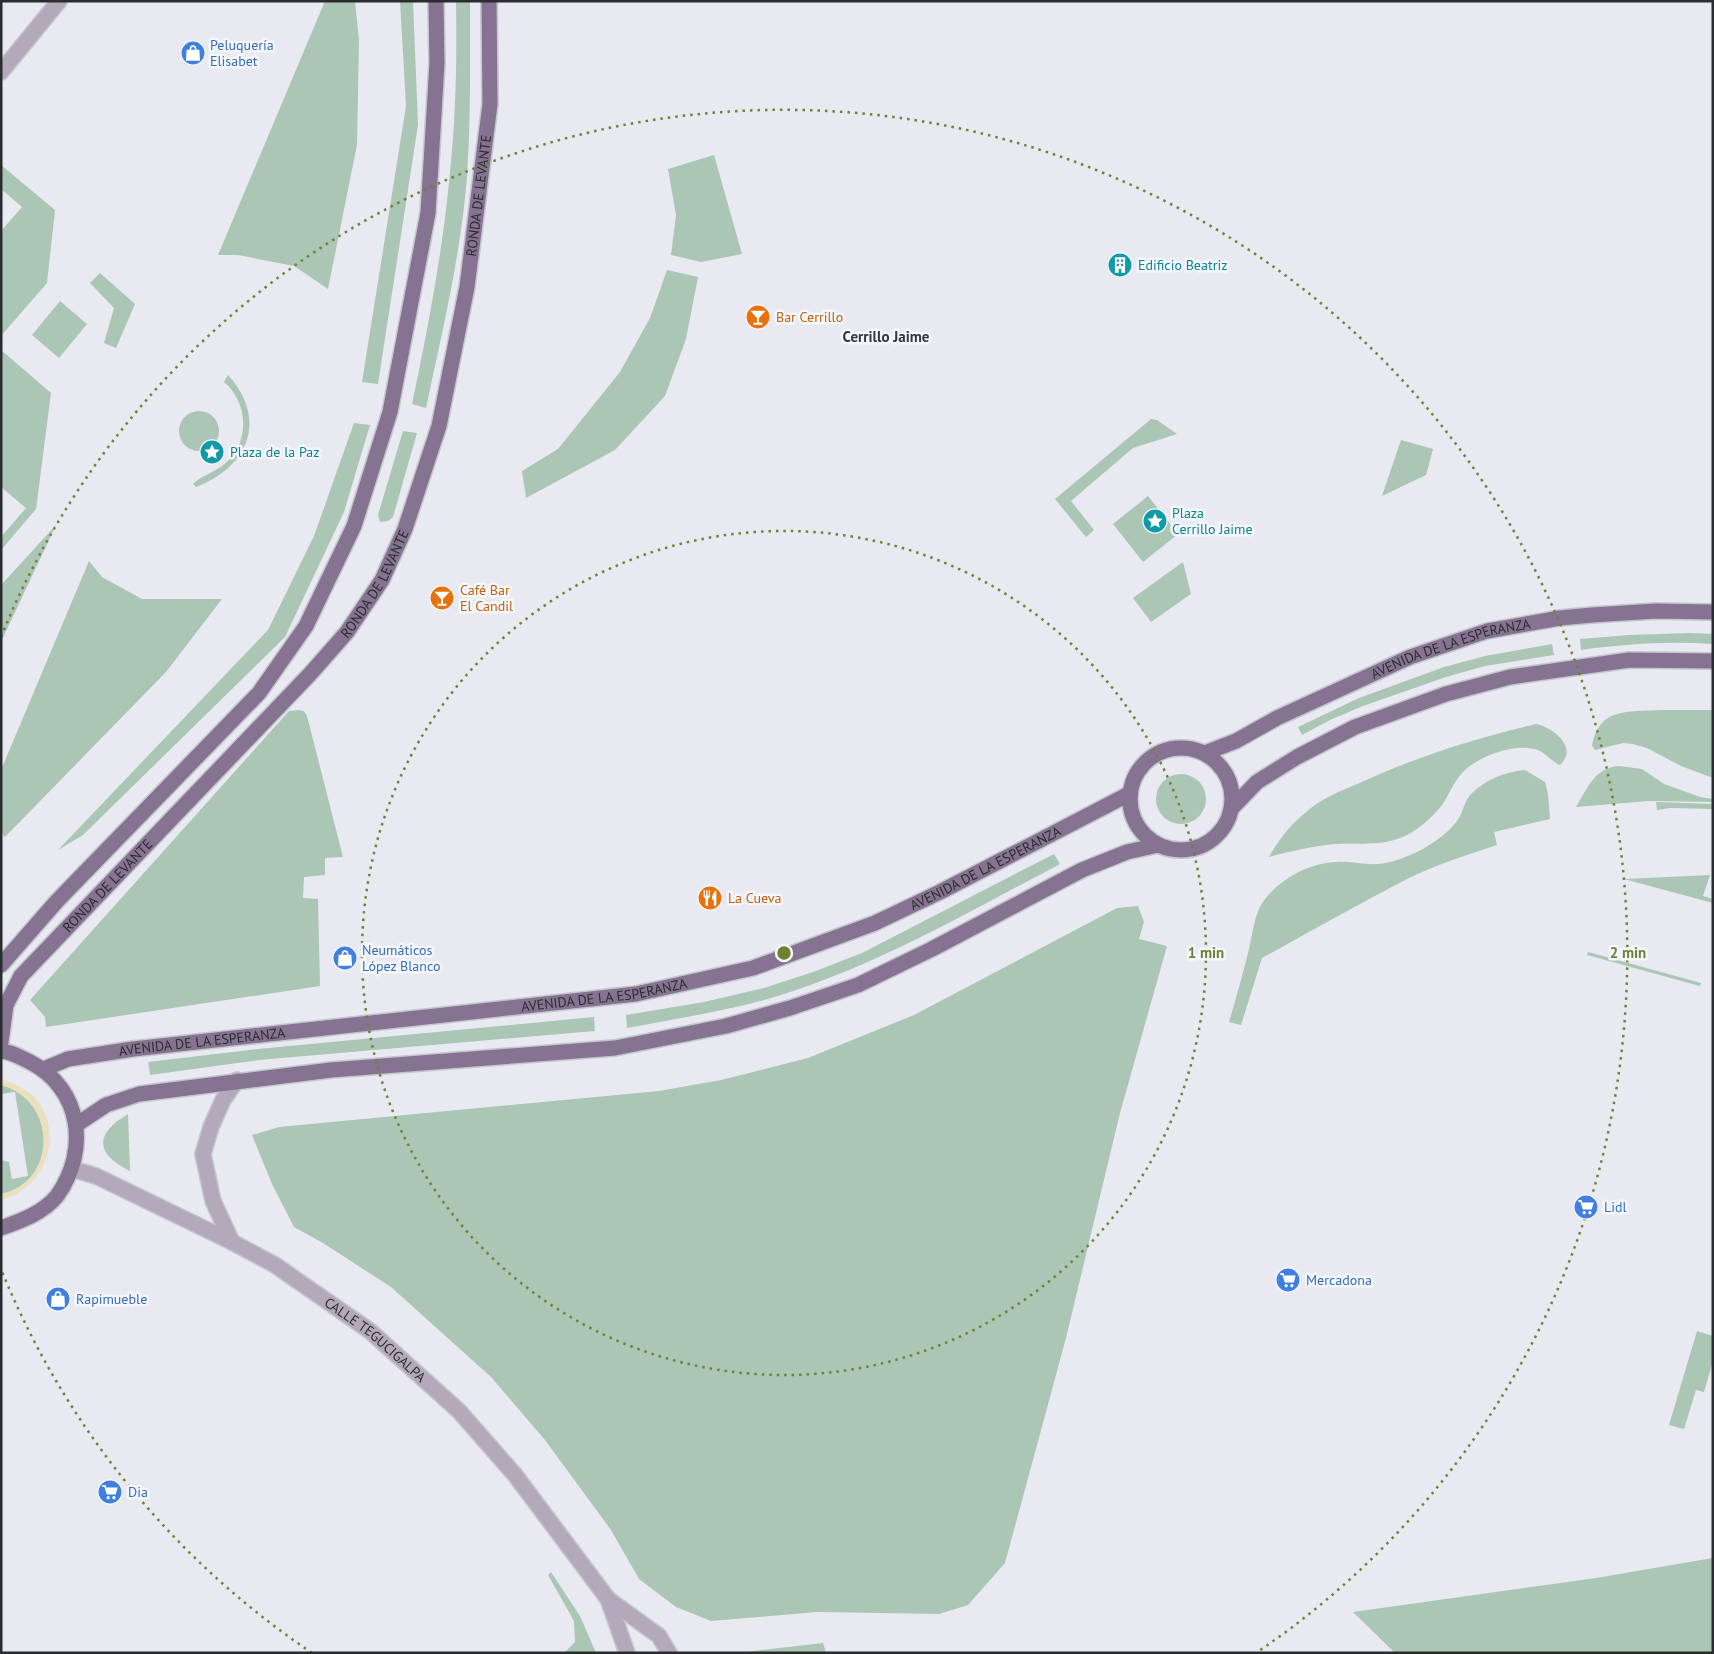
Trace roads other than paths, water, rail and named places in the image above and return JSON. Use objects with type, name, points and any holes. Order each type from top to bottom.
[{"type":"main road","name":"RONDA DE LEVANTE","points":[[1,965],[72,885],[259,693],[306,626],[354,526],[390,412],[428,213],[436,63],[436,1]]},
{"type":"main road","name":"RONDA DE LEVANTE","points":[[1,1042],[6,1005],[21,976],[311,673],[348,632],[382,580],[405,529],[439,426],[467,287],[490,104],[489,1]]},
{"type":"main road","name":"AVENIDA DE LA ESPERANZA","points":[[1205,753],[1236,741],[1277,718],[1410,657],[1487,631],[1560,618],[1592,615],[1656,611],[1713,612]]},
{"type":"main road","points":[[1231,809],[1257,782],[1297,757],[1355,727],[1446,694],[1510,677],[1629,660],[1713,661]]},
{"type":"main road","points":[[1179,748],[1205,753],[1218,763],[1227,777],[1232,793],[1231,809],[1227,822],[1219,834],[1208,843],[1195,848],[1170,850],[1158,845],[1145,836],[1135,824],[1130,810],[1129,794],[1133,779],[1141,766],[1152,756],[1165,750],[1179,748]]},
{"type":"main road","name":"AVENIDA DE LA ESPERANZA","points":[[44,1069],[68,1060],[133,1050],[636,994],[752,968],[875,924],[1129,794]]},
{"type":"main road","points":[[76,1125],[106,1105],[139,1094],[237,1080],[331,1070],[615,1048],[726,1026],[790,1008],[858,985],[932,949],[1082,870],[1127,852],[1158,845]]},
{"type":"main road","points":[[1,1051],[12,1052],[44,1069],[59,1085],[70,1104],[76,1125],[77,1147],[72,1169],[56,1197],[31,1217],[1,1228]]},
{"type":"street","points":[[1,72],[59,1]]},
{"type":"street","points":[[232,1242],[213,1201],[203,1154],[211,1127],[219,1109],[237,1080]]},
{"type":"street","name":"CALLE TEGUCIGALPA","points":[[72,1169],[96,1176],[232,1242],[274,1265],[370,1331],[459,1411],[515,1475],[608,1599],[659,1636],[669,1653]]},
{"type":"street","name":"CALLE TEGUCIGALPA","points":[[608,1599],[627,1653]]},
{"type":"place","name":"Peluquería Elisabet","points":[[193,53]]},
{"type":"place","name":"Edificio Beatriz","points":[[1120,265]]},
{"type":"place","name":"Bar Cerrillo","points":[[758,317]]},
{"type":"place","name":"Plaza de la Paz","points":[[212,452]]},
{"type":"place","name":"Plaza Cerrillo Jaime","points":[[1155,521]]},
{"type":"place","name":"Café Bar El Candil","points":[[442,598]]},
{"type":"place","name":"La Cueva","points":[[710,898]]},
{"type":"place","name":"Neumáticos López Blanco","points":[[345,958]]},
{"type":"place","name":"Lidl","points":[[1586,1207]]},
{"type":"place","name":"Mercadona","points":[[1288,1280]]},
{"type":"place","name":"Rapimueble","points":[[58,1299]]},
{"type":"place","name":"Dia","points":[[110,1492]]},
{"type":"district","name":"Cerrillo Jaime","points":[[886,336]]}]
